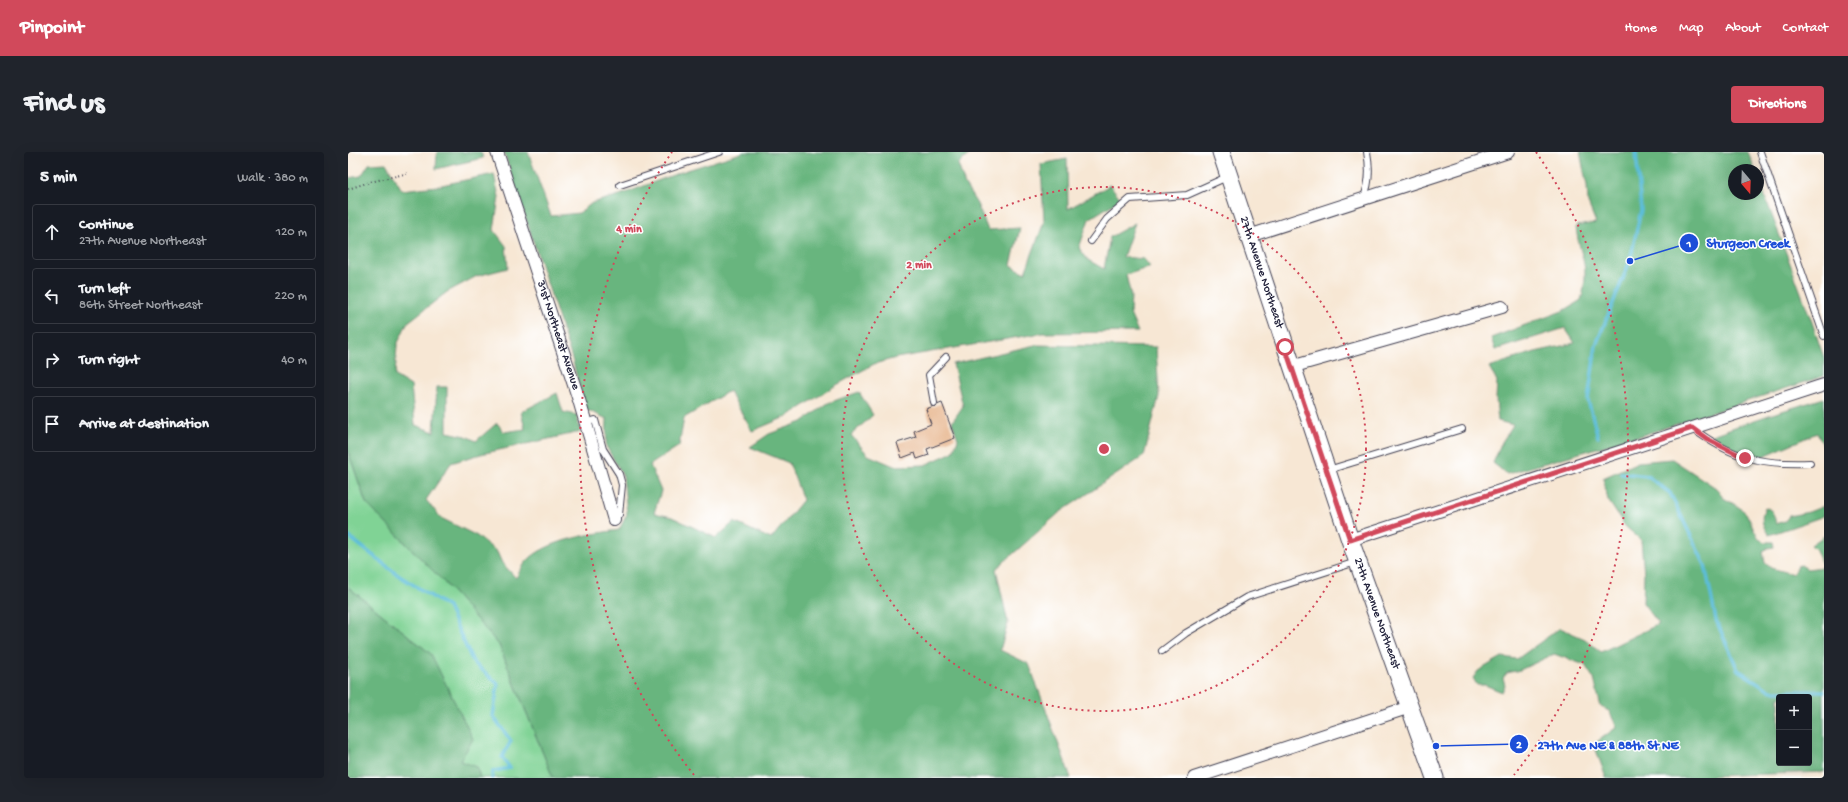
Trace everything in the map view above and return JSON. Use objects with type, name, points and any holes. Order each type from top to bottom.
[{"type":"street","name":"31st Northeast Avenue","points":[[497,152],[585,423],[613,518]]},
{"type":"street","name":"27th Avenue Northeast","points":[[1221,152],[1291,367],[1357,562],[1435,778]]},
{"type":"street","points":[[1249,236],[1508,152]]},
{"type":"street","points":[[1291,367],[1502,307]]},
{"type":"street","points":[[1350,540],[1824,385]]},
{"type":"street","points":[[1194,778],[1209,775],[1410,706]]},
{"type":"lane","points":[[620,185],[719,152]]},
{"type":"lane","points":[[1363,199],[1367,191],[1370,174],[1366,152]]},
{"type":"lane","points":[[1760,152],[1824,336]]},
{"type":"lane","points":[[1091,241],[1107,219],[1130,199],[1187,195],[1229,176]]},
{"type":"lane","points":[[934,403],[929,375],[946,357]]},
{"type":"lane","points":[[585,423],[595,420],[603,449],[619,474],[622,485],[620,510],[619,515],[613,518]]},
{"type":"lane","points":[[1692,428],[1707,439],[1745,458],[1780,464],[1810,463]]},
{"type":"lane","points":[[1326,470],[1462,429]]},
{"type":"lane","points":[[1162,651],[1186,633],[1247,598],[1357,562]]},
{"type":"path","points":[[348,189],[409,173]]},
{"type":"green space","points":[[437,152],[481,152],[483,158],[436,169]]},
{"type":"green space","points":[[504,152],[528,152],[551,216],[579,213],[592,203],[620,195],[681,172],[744,152],[972,152],[958,164],[965,185],[977,204],[988,230],[1020,228],[1011,265],[1025,273],[1044,222],[1041,164],[1067,159],[1068,209],[1110,185],[1121,199],[1089,219],[1079,248],[1088,260],[1104,269],[1110,237],[1135,223],[1123,257],[1144,259],[1150,267],[1126,275],[1131,296],[1130,314],[1138,332],[1042,333],[896,358],[874,364],[833,387],[788,416],[752,431],[729,391],[684,418],[679,446],[650,465],[661,491],[654,513],[672,517],[716,538],[734,522],[771,539],[803,500],[789,463],[750,447],[769,434],[802,422],[828,403],[859,392],[873,415],[851,435],[868,455],[894,466],[925,465],[953,452],[958,439],[952,422],[963,406],[953,364],[1035,345],[1156,347],[1159,396],[1144,456],[1059,513],[996,569],[1008,623],[1000,650],[1029,664],[1071,778],[553,778],[499,645],[444,582],[366,503],[348,451],[348,178],[361,176],[369,164],[386,163],[402,190],[437,186],[494,174],[499,197],[494,230],[506,246],[508,268],[477,276],[447,292],[407,323],[397,345],[395,376],[411,386],[415,425],[434,432],[437,387],[447,387],[447,432],[466,436],[476,441],[497,423],[504,432],[525,429],[521,412],[557,393],[563,412],[577,415],[580,432],[481,454],[451,463],[426,500],[441,518],[477,536],[497,552],[502,563],[516,578],[528,560],[549,546],[572,538],[619,530],[627,514],[623,476],[606,446],[607,419],[585,409],[573,362]]},
{"type":"green space","points":[[1580,152],[1748,152],[1753,164],[1728,164],[1728,200],[1764,200],[1764,194],[1824,358],[1824,376],[1646,434],[1507,474],[1493,463],[1502,442],[1513,425],[1498,421],[1496,399],[1497,381],[1489,367],[1535,352],[1575,343],[1565,328],[1495,350],[1491,338],[1565,310],[1581,300],[1585,283],[1585,271],[1576,226],[1596,223],[1588,203],[1587,186]]},
{"type":"green space","points":[[1824,398],[1824,447],[1817,433],[1759,458],[1729,447],[1709,436],[1769,415]]},
{"type":"green space","points":[[348,451],[366,503],[444,582],[499,645],[553,778],[480,778],[477,767],[460,761],[431,654],[348,587]]},
{"type":"green space","points":[[1672,459],[1716,488],[1725,499],[1746,513],[1759,539],[1765,542],[1773,542],[1774,547],[1767,548],[1763,552],[1765,563],[1771,568],[1793,574],[1797,566],[1801,565],[1807,569],[1823,567],[1816,550],[1811,545],[1824,536],[1824,772],[1711,776],[1704,778],[1606,778],[1594,744],[1617,727],[1609,711],[1601,707],[1594,679],[1585,665],[1554,654],[1520,670],[1507,673],[1503,678],[1505,685],[1502,692],[1485,685],[1477,685],[1473,678],[1478,671],[1502,657],[1517,659],[1560,628],[1585,639],[1601,652],[1659,624],[1643,603],[1644,574],[1641,540],[1625,526],[1608,500],[1603,478],[1638,462]]},
{"type":"green space","points":[[1824,506],[1824,516],[1769,535],[1763,525],[1762,518],[1765,507],[1772,512],[1776,524],[1785,521],[1789,516],[1809,512]]},
{"type":"green space","points":[[348,587],[431,654],[473,739],[460,761],[477,767],[480,778],[348,778]]},
{"type":"building","points":[[942,403],[955,438],[927,449],[929,455],[917,459],[915,453],[902,458],[897,443],[916,437],[914,431],[931,424],[926,409]]},
{"type":"waterway","points":[[1598,437],[1588,400],[1596,345],[1630,261],[1641,210],[1636,152]]},
{"type":"waterway","points":[[1621,473],[1647,476],[1670,493],[1705,565],[1716,620],[1738,670],[1771,691],[1824,691]]},
{"type":"waterway","points":[[348,536],[398,575],[448,607],[473,662],[498,684],[493,716],[511,741],[502,757],[510,768],[493,771],[492,778]]},
{"type":"place","name":"Sturgeon Creek","points":[[1630,261]]},
{"type":"place","name":"27th Ave NE & 88th St NE","points":[[1436,746]]},
{"type":"route","points":[[1285,347],[1350,540],[1692,428],[1707,439],[1745,458]]}]
